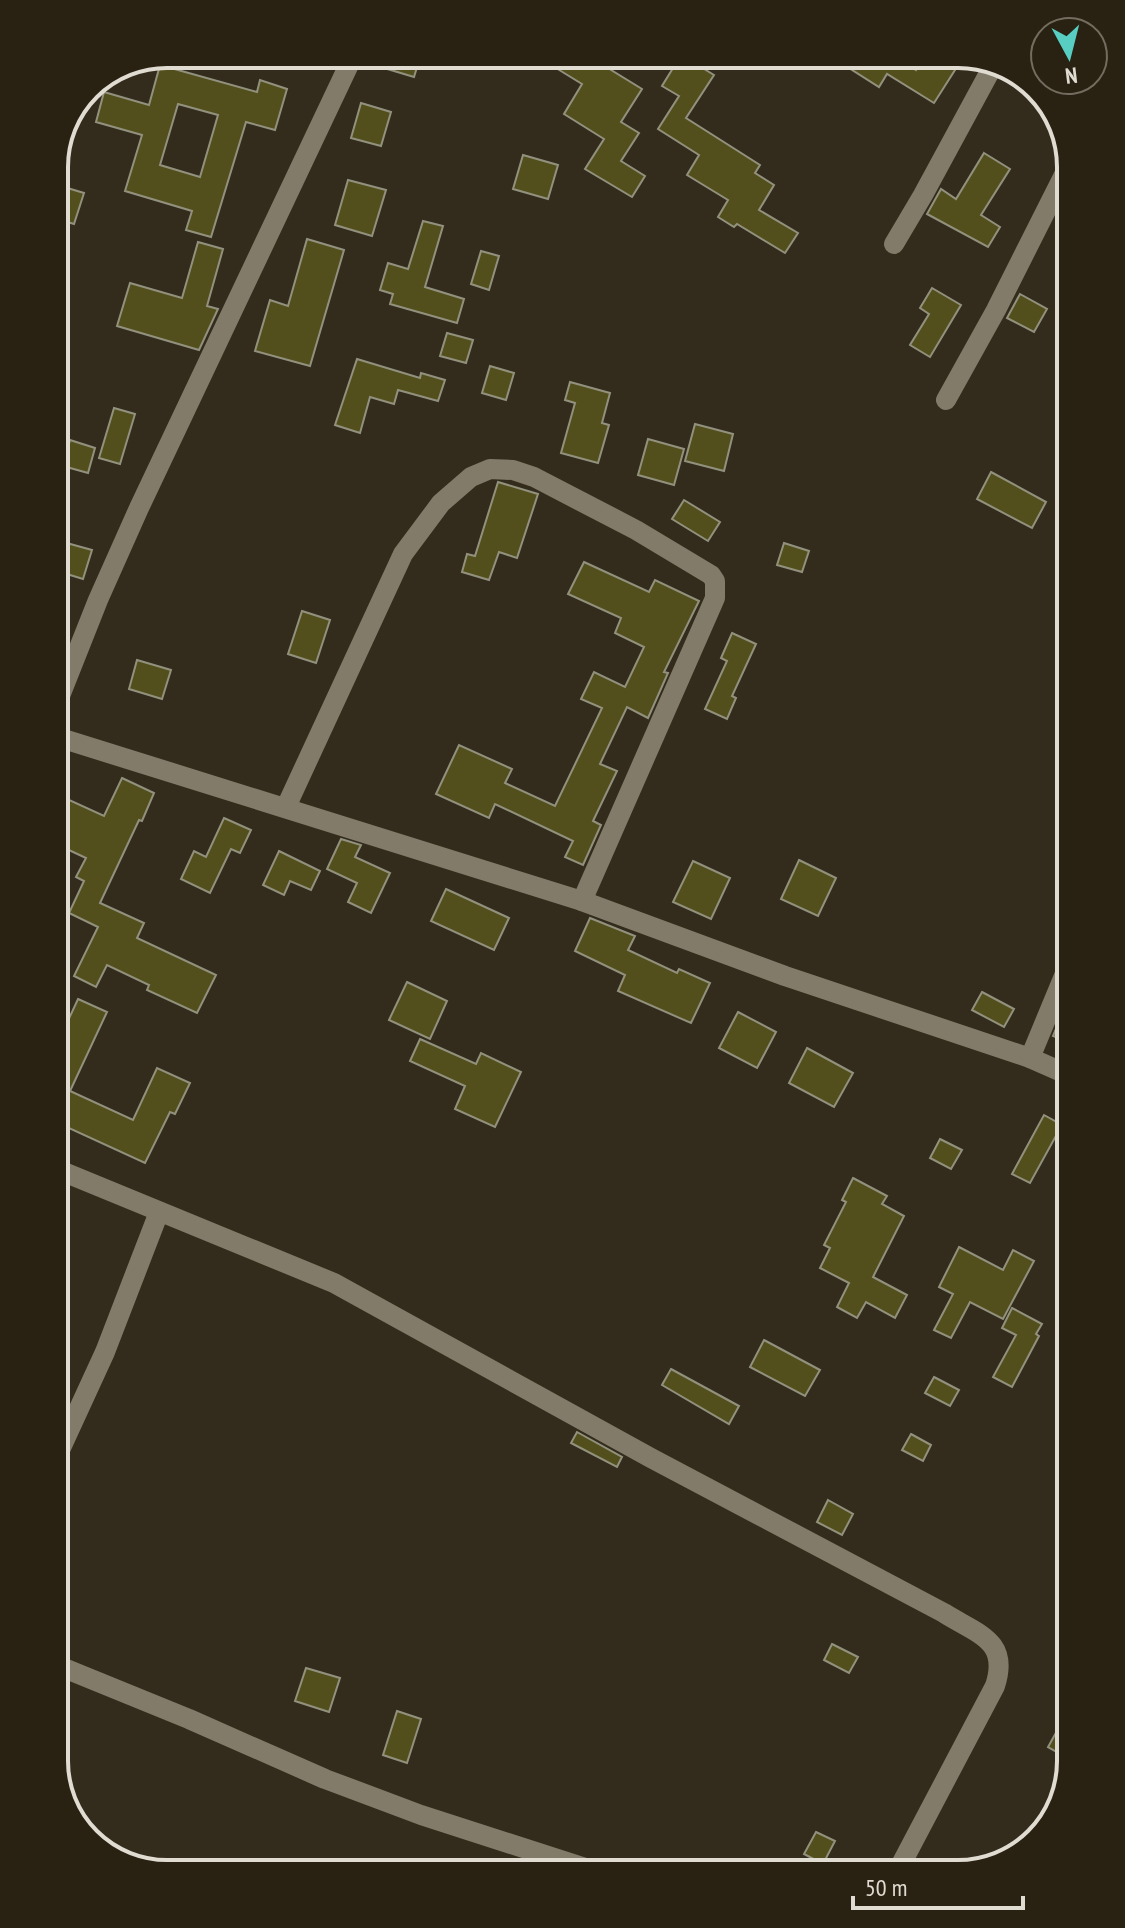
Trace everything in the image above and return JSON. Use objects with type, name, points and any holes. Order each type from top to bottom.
[{"type":"street","points":[[68,676],[139,508],[347,68]]},
{"type":"street","points":[[894,244],[989,73]]},
{"type":"street","points":[[946,400],[1057,189]]},
{"type":"street","points":[[286,807],[403,554],[441,503],[471,477],[490,469],[513,470],[534,477],[636,530],[711,575],[715,581],[715,598],[582,901]]},
{"type":"street","points":[[68,740],[582,901],[785,976],[1057,1070]]},
{"type":"street","points":[[1030,1058],[1057,993]]},
{"type":"street","points":[[68,1174],[334,1283],[651,1458],[944,1613],[990,1641],[1000,1659],[1001,1669],[995,1686],[903,1860]]},
{"type":"street","points":[[68,1433],[105,1352],[159,1212]]},
{"type":"street","points":[[68,1670],[325,1779],[421,1815],[561,1860]]},
{"type":"building","points":[[167,68],[257,92],[260,80],[287,89],[275,130],[246,122],[211,237],[186,230],[192,211],[125,191],[142,135],[96,122],[104,92],[149,105],[159,69]],"holes":[[[178,104],[218,115],[200,177],[160,165]]]},
{"type":"building","points":[[384,68],[417,68],[414,77]]},
{"type":"building","points":[[556,68],[608,68],[642,89],[621,122],[639,133],[621,161],[645,176],[632,197],[585,169],[604,139],[564,114],[582,84]]},
{"type":"building","points":[[673,68],[702,68],[714,75],[686,118],[760,165],[755,173],[774,185],[759,210],[798,233],[785,253],[737,224],[734,227],[718,217],[728,200],[687,175],[699,155],[658,129],[679,96],[662,86]]},
{"type":"building","points":[[849,68],[955,70],[934,103],[887,74],[879,87]]},
{"type":"building","points":[[361,103],[391,112],[381,146],[351,138]]},
{"type":"building","points":[[984,153],[1010,169],[981,215],[1000,227],[988,247],[927,214],[941,189],[956,199]]},
{"type":"building","points":[[523,155],[558,165],[548,199],[513,189]]},
{"type":"building","points":[[348,180],[386,190],[372,236],[335,225]]},
{"type":"building","points":[[68,188],[84,193],[74,224],[68,222]]},
{"type":"building","points":[[423,221],[443,226],[425,287],[464,299],[457,323],[390,304],[393,294],[380,290],[388,263],[408,269]]},
{"type":"building","points":[[307,239],[344,250],[310,366],[255,351],[270,300],[288,306]]},
{"type":"building","points":[[198,242],[223,249],[207,306],[218,309],[199,350],[117,326],[130,283],[182,298]]},
{"type":"building","points":[[481,251],[499,256],[489,290],[471,284]]},
{"type":"building","points":[[932,288],[961,305],[930,357],[910,345],[929,314],[920,308]]},
{"type":"building","points":[[1020,294],[1047,309],[1034,332],[1007,318]]},
{"type":"building","points":[[447,333],[473,340],[466,363],[440,356]]},
{"type":"building","points":[[357,359],[420,378],[421,373],[445,380],[438,401],[398,390],[394,404],[370,397],[360,433],[335,425]]},
{"type":"building","points":[[490,366],[514,373],[506,400],[482,393]]},
{"type":"building","points":[[570,382],[610,393],[602,423],[609,425],[598,463],[561,453],[575,403],[565,400]]},
{"type":"building","points":[[114,408],[135,414],[120,464],[99,458]]},
{"type":"building","points":[[695,424],[733,434],[724,471],[685,461]]},
{"type":"building","points":[[648,439],[684,449],[674,485],[638,475]]},
{"type":"building","points":[[70,440],[95,448],[88,473],[68,467]]},
{"type":"building","points":[[991,472],[1046,502],[1032,528],[977,499]]},
{"type":"building","points":[[498,482],[538,494],[517,558],[499,552],[489,580],[462,572],[467,554],[475,556]]},
{"type":"building","points":[[684,500],[720,522],[708,541],[672,519]]},
{"type":"building","points":[[68,543],[92,550],[83,579],[68,574]]},
{"type":"building","points":[[784,543],[809,551],[802,572],[777,565]]},
{"type":"building","points":[[584,562],[649,592],[655,580],[699,601],[664,672],[668,673],[648,718],[627,707],[600,764],[617,771],[593,821],[601,825],[583,865],[565,857],[573,841],[495,804],[489,818],[436,794],[459,745],[512,769],[505,783],[555,806],[602,708],[581,699],[594,672],[625,687],[644,647],[615,633],[621,618],[568,594]]},
{"type":"building","points":[[302,611],[330,620],[316,663],[288,654]]},
{"type":"building","points":[[732,633],[756,644],[732,696],[736,698],[727,719],[705,709],[727,661],[721,658]]},
{"type":"building","points":[[137,660],[171,670],[162,699],[129,689]]},
{"type":"building","points":[[122,778],[154,793],[100,903],[144,923],[137,938],[216,975],[197,1013],[147,990],[149,985],[107,965],[96,987],[74,976],[98,927],[69,913],[84,881],[76,877],[86,858],[68,850],[68,799],[104,816]]},
{"type":"building","points":[[224,818],[251,830],[240,853],[231,849],[210,893],[181,879],[194,851],[206,857]]},
{"type":"building","points":[[341,839],[361,845],[355,857],[390,873],[371,913],[348,902],[357,883],[327,869]]},
{"type":"building","points":[[279,851],[320,871],[311,890],[290,881],[284,895],[263,885]]},
{"type":"building","points":[[799,860],[836,878],[818,916],[781,899]]},
{"type":"building","points":[[693,861],[730,878],[711,919],[673,902]]},
{"type":"building","points":[[446,889],[509,918],[494,950],[431,921]]},
{"type":"building","points":[[590,918],[635,936],[628,950],[677,973],[679,969],[710,983],[691,1023],[618,991],[625,975],[575,951]]},
{"type":"building","points":[[407,982],[447,1001],[430,1039],[389,1020]]},
{"type":"building","points":[[982,992],[1014,1009],[1004,1027],[972,1010]]},
{"type":"building","points":[[78,999],[107,1012],[70,1091],[133,1120],[157,1068],[190,1083],[175,1114],[170,1112],[145,1163],[68,1128],[68,1021]]},
{"type":"building","points":[[738,1012],[776,1032],[757,1068],[719,1048]]},
{"type":"building","points":[[420,1039],[476,1064],[481,1053],[521,1072],[495,1127],[455,1109],[465,1086],[410,1061]]},
{"type":"building","points":[[807,1048],[853,1073],[834,1107],[789,1083]]},
{"type":"building","points":[[1044,1115],[1057,1122],[1057,1134],[1030,1183],[1012,1174]]},
{"type":"building","points":[[940,1139],[962,1150],[951,1169],[930,1158]]},
{"type":"building","points":[[853,1178],[887,1196],[882,1204],[904,1216],[873,1277],[907,1295],[895,1318],[866,1302],[857,1318],[837,1307],[849,1283],[820,1268],[830,1248],[824,1245],[846,1202],[842,1200]]},
{"type":"building","points":[[959,1247],[1003,1270],[1013,1250],[1034,1261],[1003,1319],[970,1302],[951,1338],[934,1330],[953,1294],[939,1287]]},
{"type":"building","points":[[1012,1308],[1042,1324],[1036,1334],[1039,1336],[1012,1387],[993,1377],[1016,1335],[1002,1328]]},
{"type":"building","points":[[764,1340],[820,1370],[805,1396],[750,1367]]},
{"type":"building","points":[[671,1369],[739,1406],[729,1424],[662,1385]]},
{"type":"building","points":[[934,1377],[959,1390],[950,1406],[925,1393]]},
{"type":"building","points":[[577,1432],[622,1457],[617,1467],[571,1443]]},
{"type":"building","points":[[911,1434],[931,1445],[923,1461],[902,1450]]},
{"type":"building","points":[[828,1500],[853,1514],[842,1535],[817,1522]]},
{"type":"building","points":[[832,1644],[858,1657],[849,1673],[824,1660]]},
{"type":"building","points":[[306,1668],[340,1678],[329,1712],[295,1701]]},
{"type":"building","points":[[397,1711],[421,1719],[407,1763],[383,1755]]},
{"type":"building","points":[[1057,1731],[1057,1752],[1048,1747]]},
{"type":"building","points":[[816,1832],[835,1841],[825,1860],[815,1860],[804,1854]]}]
